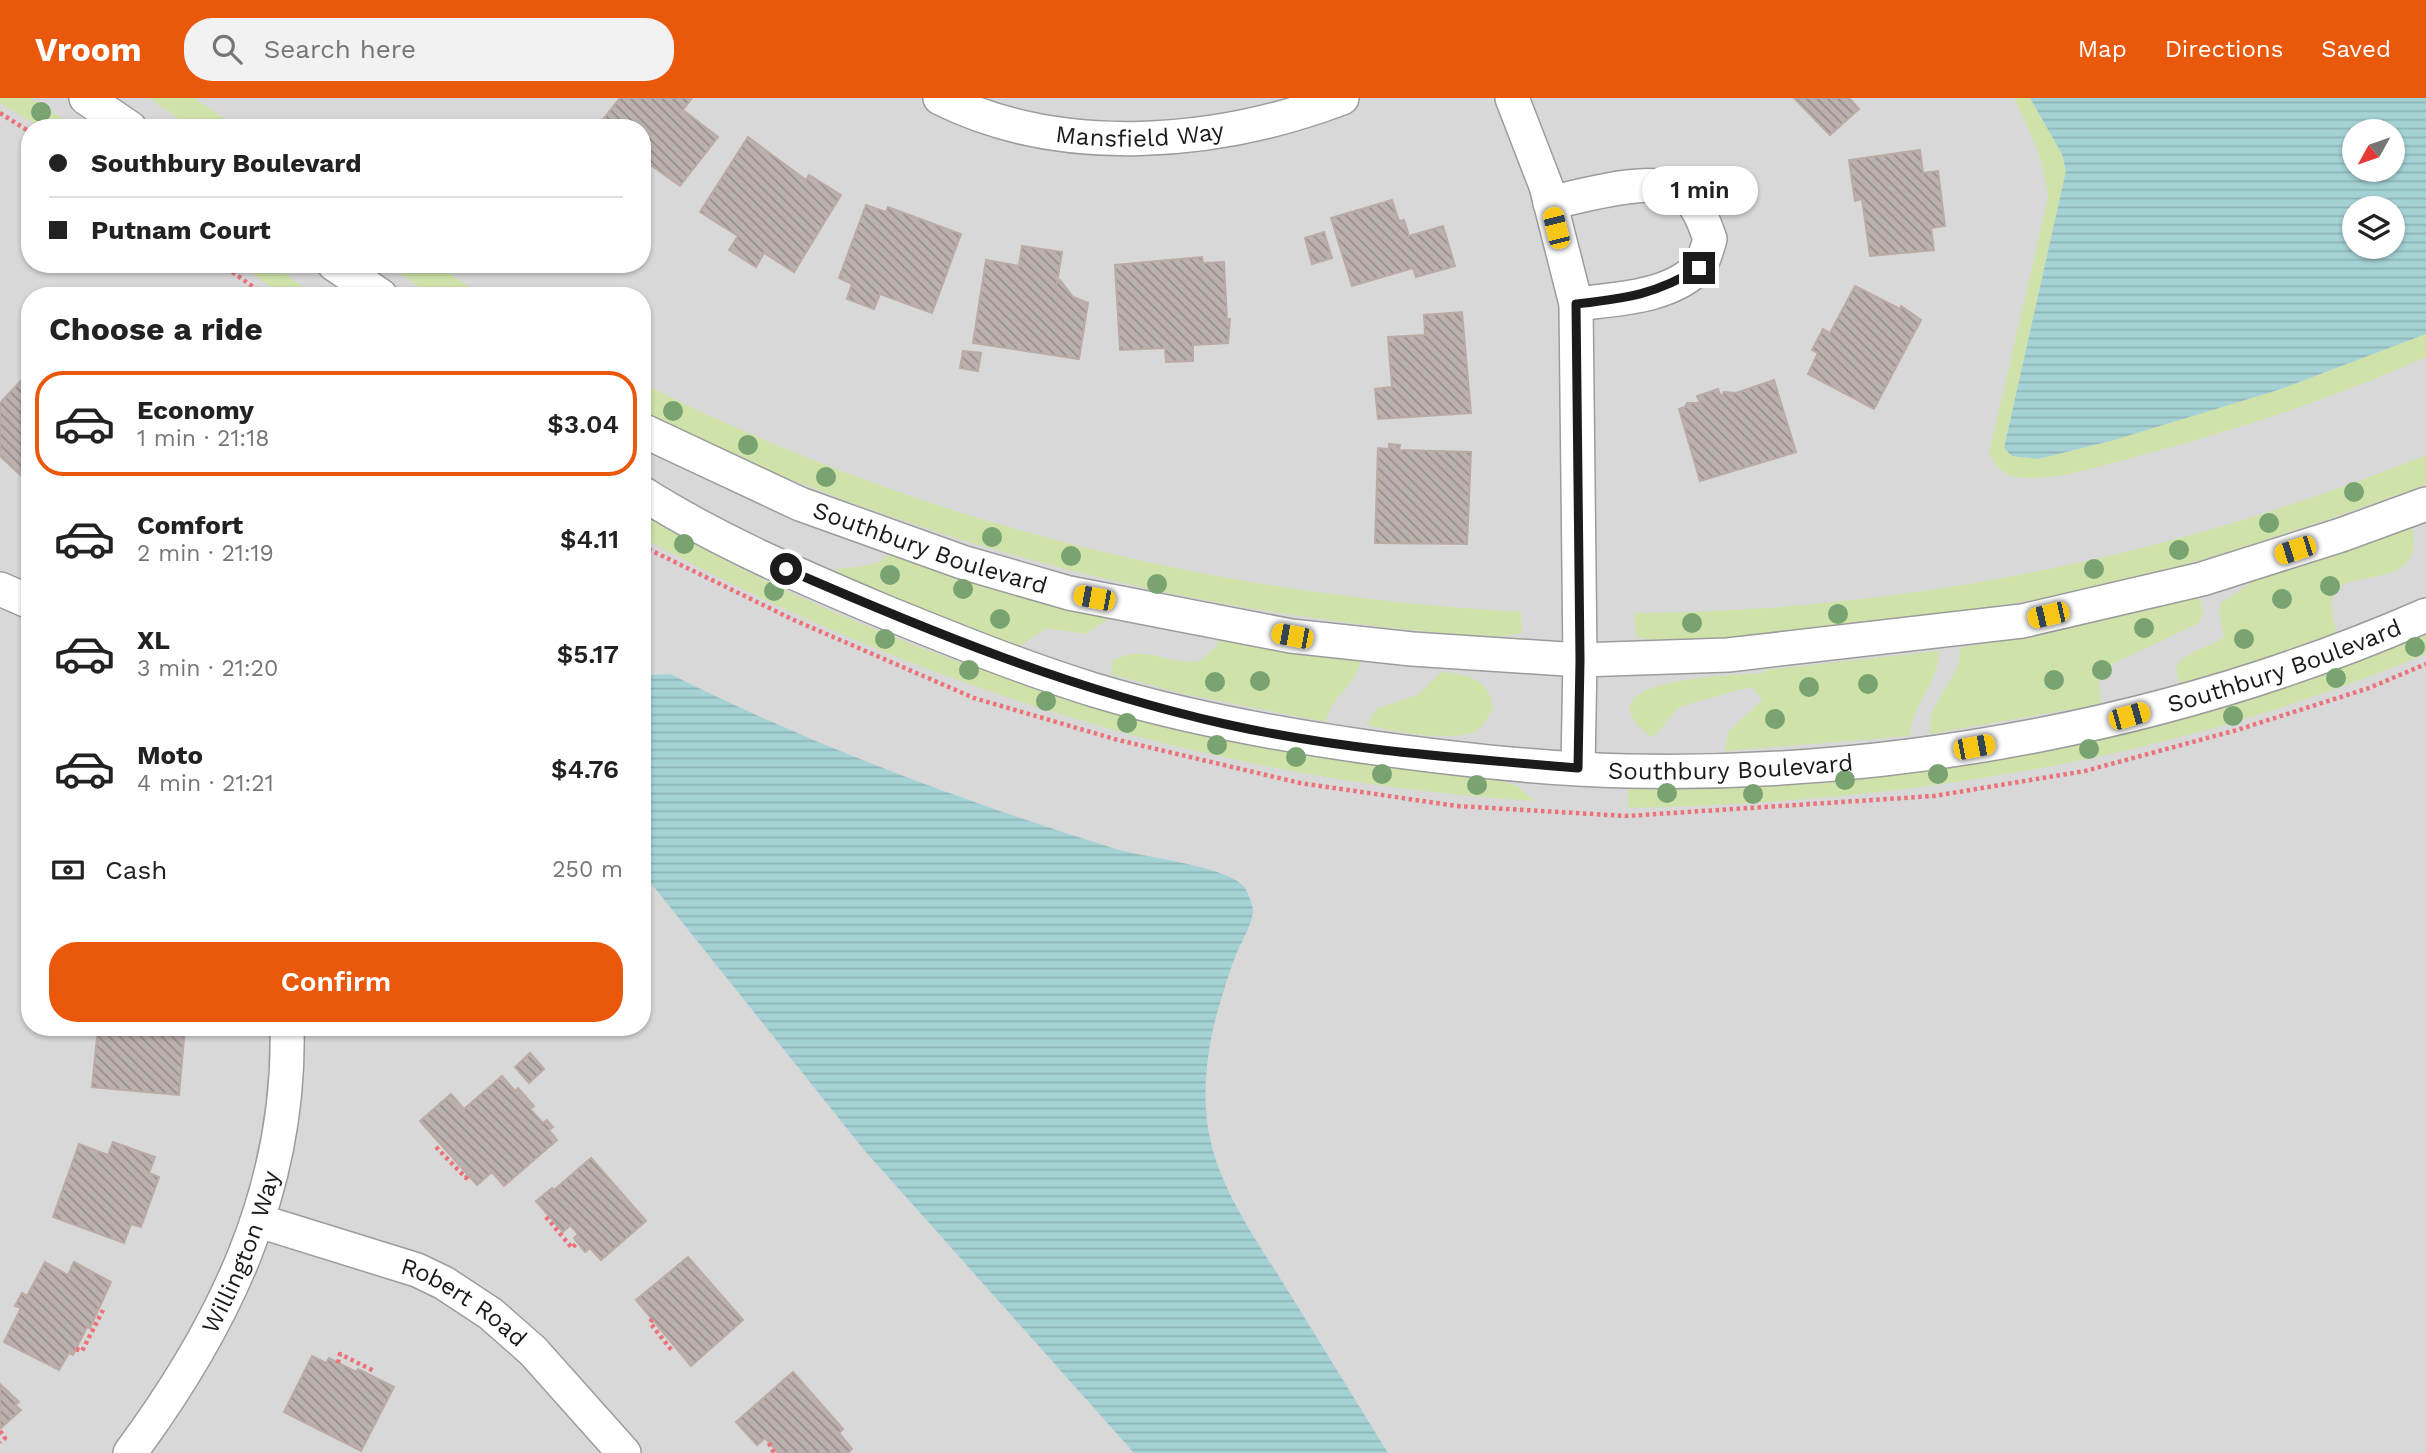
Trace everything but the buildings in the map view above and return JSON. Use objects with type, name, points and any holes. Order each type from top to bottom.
[{"type":"street","points":[[86,98],[117,119]]},
{"type":"street","name":"Mansfield Way","points":[[940,98],[976,116],[1087,138],[1215,134],[1306,111],[1342,98]]},
{"type":"street","points":[[1512,98],[1537,158],[1576,304],[1580,660],[1578,768]]},
{"type":"street","points":[[1550,203],[1599,192],[1657,185],[1682,193],[1702,215],[1710,239],[1699,268],[1667,288],[1618,299],[1576,304]]},
{"type":"street","points":[[347,273],[368,287]]},
{"type":"street","name":"Southbury Boulevard","points":[[651,434],[800,504],[962,562],[1069,593],[1292,636],[1412,649],[1580,660],[1728,655],[2022,621],[2202,579],[2341,535],[2426,504]]},
{"type":"street","name":"Southbury Boulevard","points":[[651,499],[797,575],[976,650],[1094,690],[1227,724],[1327,741],[1428,756],[1578,768],[1694,771],[1802,766],[1974,747],[2129,716],[2256,679],[2352,647],[2426,615]]},
{"type":"street","points":[[0,589],[21,598]]},
{"type":"street","name":"Willington Way","points":[[130,1453],[195,1359],[241,1269],[259,1221],[288,1070],[287,1036]]},
{"type":"street","name":"Robert Road","points":[[259,1221],[390,1262],[444,1283],[491,1314],[533,1351],[624,1453]]},
{"type":"path","points":[[0,113],[21,126]]},
{"type":"path","points":[[234,273],[253,287]]},
{"type":"path","points":[[1540,811],[1603,814]]},
{"type":"path","points":[[436,1147],[466,1178],[468,1175]]},
{"type":"path","points":[[546,1217],[572,1248],[578,1243]]},
{"type":"path","points":[[76,1349],[82,1351],[103,1310]]},
{"type":"path","points":[[652,1319],[650,1323],[673,1352]]},
{"type":"path","points":[[338,1363],[340,1354],[374,1371]]},
{"type":"path","points":[[0,1431],[5,1438],[0,1442]]},
{"type":"path","points":[[769,1443],[774,1453]]},
{"type":"shaded area","points":[[0,98],[2426,98],[2426,1453],[0,1453]]},
{"type":"green space","points":[[0,98],[30,98],[64,119],[27,119],[0,103]]},
{"type":"green space","points":[[149,98],[194,98],[225,119],[179,119]]},
{"type":"green space","points":[[2014,98],[2030,98],[2062,154],[2066,171],[2004,447],[2038,459],[2114,440],[2278,390],[2426,334],[2426,357],[2316,401],[2165,449],[2053,477],[2024,478],[2004,473],[1989,454],[2048,198],[2040,159]]},
{"type":"green space","points":[[252,273],[284,273],[303,287],[271,287]]},
{"type":"green space","points":[[399,273],[448,273],[470,287],[420,287]]},
{"type":"green space","points":[[651,387],[748,433],[854,476],[961,513],[1070,544],[1180,569],[1292,588],[1405,603],[1521,612],[1522,633],[1498,637],[1387,627],[1276,613],[1167,593],[952,537],[847,501],[744,460],[651,417]]},
{"type":"green space","points":[[2426,455],[2426,484],[2409,491],[2243,547],[2159,572],[2074,592],[1976,610],[1747,638],[1674,641],[1636,637],[1634,613],[1736,610],[1837,602],[2037,572],[2234,522],[2331,491]]},
{"type":"green space","points":[[651,520],[742,569],[844,616],[949,658],[1055,694],[1164,723],[1273,747],[1385,766],[1497,779],[1517,786],[1535,801],[1418,790],[1302,773],[1187,749],[1074,718],[963,682],[854,640],[747,591],[651,542]]},
{"type":"green space","points":[[2413,527],[2412,552],[2402,567],[2386,574],[2350,582],[2337,590],[2332,605],[2337,632],[2271,657],[2179,684],[2176,666],[2193,652],[2224,637],[2219,613],[2221,603],[2253,581]]},
{"type":"green space","points":[[889,553],[1050,603],[1110,618],[1085,634],[1047,628],[1019,646],[828,571],[878,562]]},
{"type":"green space","points":[[2200,596],[2203,615],[2199,623],[2108,666],[2099,681],[2101,704],[1930,734],[1933,711],[1955,671],[1960,648],[2077,626]]},
{"type":"green space","points":[[2426,633],[2426,654],[2329,691],[2231,723],[2133,749],[1935,785],[1834,797],[1628,808],[1628,790],[1638,787],[2002,758],[2085,743],[2175,721],[2266,694]]},
{"type":"green space","points":[[1218,640],[1361,661],[1354,678],[1333,705],[1326,722],[1184,694],[1111,674],[1113,660],[1125,655],[1147,654],[1177,661],[1200,661],[1218,645]]},
{"type":"green space","points":[[1939,651],[1935,673],[1916,713],[1910,736],[1725,751],[1728,732],[1762,700],[1754,689],[1746,688],[1679,707],[1653,738],[1633,718],[1631,703],[1644,692],[1666,684]]},
{"type":"green space","points":[[1441,672],[1475,679],[1487,690],[1493,707],[1480,728],[1463,735],[1436,736],[1367,725],[1376,709],[1419,694]]},
{"type":"water","points":[[2030,98],[2426,98],[2426,334],[2278,390],[2114,440],[2038,459],[2012,456],[2004,448],[2066,171],[2062,154]]},
{"type":"water","points":[[670,674],[779,725],[945,792],[1116,849],[1206,868],[1236,880],[1245,888],[1252,906],[1252,916],[1222,995],[1209,1050],[1206,1109],[1209,1135],[1226,1185],[1251,1232],[1388,1453],[1134,1453],[865,1151],[651,883],[651,675]]},
{"type":"route","points":[[786,569],[976,650],[1094,690],[1227,724],[1428,756],[1578,768],[1580,660],[1576,304],[1618,299],[1667,288],[1699,268]]}]
